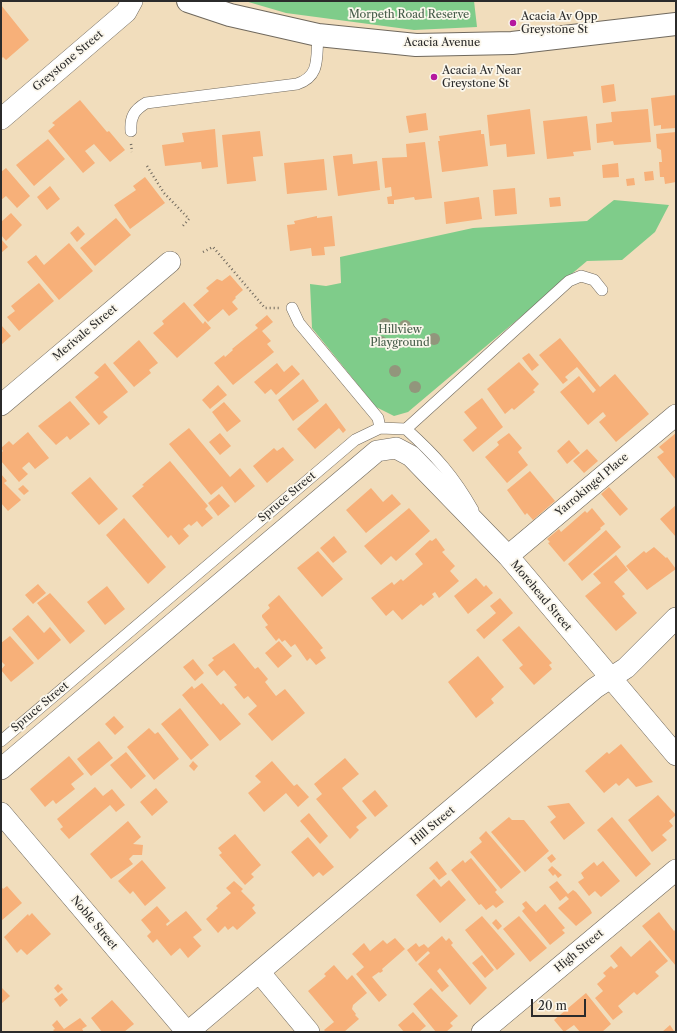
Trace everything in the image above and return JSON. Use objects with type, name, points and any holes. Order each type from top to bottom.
[{"type":"street","name":"Greystone Street","points":[[1,119],[126,12],[132,1]]},
{"type":"street","name":"Acacia Avenue","points":[[188,1],[245,19],[318,35],[416,45],[512,43],[676,24]]},
{"type":"street","name":"Merivale Street","points":[[1,405],[170,262]]},
{"type":"street","name":"Yarrokingel Place","points":[[508,556],[676,415]]},
{"type":"street","name":"Morehead Street","points":[[396,448],[411,456],[483,528],[676,755]]},
{"type":"street","name":"Spruce Street","points":[[1,769],[377,451],[396,448]]},
{"type":"street","name":"Hill Street","points":[[187,1032],[260,973],[594,688],[626,668],[676,618]]},
{"type":"street","name":"Noble Street","points":[[1,813],[187,1032]]},
{"type":"street","name":"High Street","points":[[482,1032],[676,870]]},
{"type":"street","points":[[260,973],[309,1032]]},
{"type":"lane","points":[[131,131],[130,120],[137,109],[146,103],[298,84],[308,80],[315,73],[318,35]]},
{"type":"lane","points":[[406,430],[569,281],[581,276],[594,280],[602,290]]},
{"type":"lane","points":[[292,308],[299,323],[378,418],[380,428],[406,430],[430,450],[459,484],[483,528]]},
{"type":"lane","name":"Spruce Street","points":[[1,741],[355,440],[380,428]]},
{"type":"path","points":[[147,166],[164,193],[189,219],[181,228]]},
{"type":"path","points":[[203,252],[213,247],[265,308]]},
{"type":"green space","name":"Morpeth Road Reserve","points":[[245,1],[474,1],[477,27],[414,30],[286,13]]},
{"type":"green space","name":"Hillview Playground","points":[[614,200],[669,205],[655,232],[622,260],[587,261],[408,412],[394,416],[376,407],[312,328],[310,284],[326,286],[341,283],[340,257],[473,228],[587,221]]},
{"type":"building","points":[[1,5],[29,40],[6,60],[3,57],[1,59]]},
{"type":"building","points":[[614,84],[616,101],[603,103],[601,86]]},
{"type":"building","points":[[676,95],[676,128],[661,129],[661,125],[654,126],[651,98]]},
{"type":"building","points":[[80,100],[107,132],[109,131],[125,150],[110,162],[94,144],[85,151],[95,163],[83,173],[48,131],[55,125],[52,123]]},
{"type":"building","points":[[530,109],[535,154],[507,157],[506,144],[490,146],[487,115]]},
{"type":"building","points":[[648,109],[651,142],[614,145],[613,141],[597,143],[596,124],[612,122],[611,112]]},
{"type":"building","points":[[426,113],[428,130],[409,133],[406,116]]},
{"type":"building","points":[[587,116],[591,150],[573,152],[574,156],[547,159],[543,121]]},
{"type":"building","points":[[215,129],[218,167],[202,169],[201,162],[165,166],[162,145],[184,142],[182,133]]},
{"type":"building","points":[[481,130],[481,134],[484,134],[488,166],[442,172],[438,141],[440,141],[439,136]]},
{"type":"building","points":[[260,131],[263,156],[253,157],[256,181],[227,184],[222,135]]},
{"type":"building","points":[[676,132],[676,182],[665,184],[664,177],[660,177],[659,162],[662,162],[661,150],[657,148],[656,134]]},
{"type":"building","points":[[48,139],[65,159],[34,186],[16,165]]},
{"type":"building","points":[[425,142],[432,198],[415,200],[414,197],[394,200],[394,204],[388,204],[387,197],[392,196],[391,187],[385,188],[382,158],[407,157],[406,144]]},
{"type":"building","points":[[352,154],[353,164],[377,161],[380,190],[338,196],[333,156]]},
{"type":"building","points":[[324,159],[327,190],[287,194],[284,163]]},
{"type":"building","points":[[618,163],[619,177],[603,178],[602,165]]},
{"type":"building","points":[[6,168],[30,196],[17,208],[6,196],[1,200],[1,172]]},
{"type":"building","points":[[653,171],[654,180],[645,181],[644,172]]},
{"type":"building","points":[[145,177],[165,203],[130,229],[114,205],[136,190],[133,186]]},
{"type":"building","points":[[634,178],[635,185],[627,186],[626,179]]},
{"type":"building","points":[[50,186],[60,199],[47,210],[37,197]]},
{"type":"building","points":[[515,188],[517,214],[495,216],[493,190]]},
{"type":"building","points":[[479,197],[482,219],[446,224],[444,202]]},
{"type":"building","points":[[560,197],[561,206],[550,207],[549,198]]},
{"type":"building","points":[[11,213],[22,225],[6,241],[1,235],[1,222]]},
{"type":"building","points":[[317,216],[317,218],[332,216],[335,246],[324,247],[325,255],[312,256],[311,248],[290,251],[287,225],[295,224],[294,221]]},
{"type":"building","points":[[116,218],[131,235],[95,266],[80,248]]},
{"type":"building","points":[[78,226],[85,234],[77,242],[70,233]]},
{"type":"building","points":[[1,239],[8,247],[1,253]]},
{"type":"building","points":[[69,243],[93,271],[59,300],[27,262],[36,255],[44,265]]},
{"type":"building","points":[[230,275],[243,290],[232,302],[238,309],[229,316],[223,309],[208,322],[193,305],[209,291],[206,288],[217,279],[222,281]]},
{"type":"building","points":[[39,283],[54,301],[19,331],[7,317],[15,311],[11,306]]},
{"type":"building","points":[[184,302],[203,324],[205,321],[211,328],[177,358],[153,333],[164,324],[162,321]]},
{"type":"building","points":[[267,315],[273,322],[262,331],[271,341],[267,344],[274,352],[233,385],[214,363],[224,355],[225,357],[233,350],[232,349],[258,328],[255,325]]},
{"type":"building","points":[[1,325],[11,336],[1,345]]},
{"type":"building","points":[[560,338],[600,387],[615,374],[649,414],[616,442],[599,422],[606,416],[603,412],[588,425],[560,392],[579,376],[593,393],[596,390],[577,367],[565,377],[568,380],[563,384],[539,355]]},
{"type":"building","points":[[139,340],[158,363],[149,370],[151,373],[134,387],[113,363]]},
{"type":"building","points":[[529,353],[539,365],[532,371],[522,358]]},
{"type":"building","points":[[519,362],[539,384],[533,390],[535,392],[514,410],[512,408],[505,414],[487,389]]},
{"type":"building","points":[[105,363],[128,392],[103,412],[108,417],[99,425],[75,397],[99,377],[94,373]]},
{"type":"building","points":[[277,363],[284,372],[292,365],[300,374],[276,395],[271,389],[265,394],[254,382]]},
{"type":"building","points":[[303,379],[319,401],[293,421],[278,400]]},
{"type":"building","points":[[218,385],[227,395],[210,409],[202,400]]},
{"type":"building","points":[[482,398],[503,427],[473,452],[463,440],[477,428],[464,412]]},
{"type":"building","points":[[70,401],[90,424],[70,440],[67,436],[56,445],[38,426]]},
{"type":"building","points":[[224,402],[241,421],[227,432],[212,412]]},
{"type":"building","points":[[326,403],[346,430],[343,433],[339,428],[315,449],[297,429]]},
{"type":"building","points":[[189,428],[230,477],[240,468],[255,486],[235,503],[222,486],[211,495],[169,444]]},
{"type":"building","points":[[28,432],[49,458],[35,469],[29,462],[22,468],[28,474],[19,482],[1,461],[1,453],[3,451],[1,448],[9,441],[13,445]]},
{"type":"building","points":[[220,433],[231,446],[220,455],[209,442]]},
{"type":"building","points":[[509,433],[522,448],[518,452],[528,465],[507,483],[485,457],[499,445],[497,442]]},
{"type":"building","points":[[676,433],[676,480],[657,457],[664,452],[659,447]]},
{"type":"building","points":[[569,440],[580,453],[567,464],[557,451]]},
{"type":"building","points":[[283,447],[294,460],[267,483],[253,466],[274,448],[277,451]]},
{"type":"building","points":[[587,449],[598,461],[584,473],[573,461]]},
{"type":"building","points":[[170,461],[208,506],[205,509],[213,518],[202,527],[197,521],[191,526],[189,524],[183,529],[189,536],[179,545],[171,535],[168,538],[132,496],[144,486],[142,485]]},
{"type":"building","points":[[530,471],[555,501],[533,520],[527,513],[525,515],[507,490]]},
{"type":"building","points":[[1,474],[7,481],[4,483],[21,500],[8,511],[1,503]]},
{"type":"building","points":[[90,477],[118,509],[99,525],[71,493]]},
{"type":"building","points":[[23,485],[29,491],[24,495],[18,489]]},
{"type":"building","points":[[609,487],[628,509],[620,516],[601,494]]},
{"type":"building","points":[[371,488],[383,502],[392,494],[401,504],[366,533],[346,510]]},
{"type":"building","points":[[219,494],[230,506],[218,516],[208,503]]},
{"type":"building","points":[[676,505],[676,537],[660,519]]},
{"type":"building","points":[[409,508],[430,531],[396,561],[391,556],[381,565],[364,546]]},
{"type":"building","points":[[592,508],[605,524],[564,562],[548,543],[550,542],[547,539],[559,529],[561,532],[585,511],[587,513]]},
{"type":"building","points":[[124,518],[166,567],[148,584],[106,535]]},
{"type":"building","points":[[606,530],[621,547],[582,581],[568,564]]},
{"type":"building","points":[[334,536],[347,552],[333,563],[320,548]]},
{"type":"building","points":[[436,538],[445,550],[442,552],[455,566],[450,571],[459,581],[439,598],[435,592],[432,594],[434,597],[423,606],[421,604],[402,620],[393,610],[386,616],[371,598],[392,582],[394,585],[401,579],[403,581],[423,564],[415,554],[430,540],[432,541]]},
{"type":"building","points":[[654,547],[666,558],[667,557],[676,569],[647,590],[626,566],[644,551],[646,553]]},
{"type":"building","points":[[318,551],[343,579],[322,597],[297,568]]},
{"type":"building","points":[[616,555],[628,570],[614,582],[625,594],[622,596],[637,613],[616,631],[585,596],[601,583],[593,574]]},
{"type":"building","points":[[476,578],[484,587],[486,585],[493,593],[468,614],[454,596]]},
{"type":"building","points":[[38,584],[46,593],[33,604],[25,595]]},
{"type":"building","points":[[107,586],[125,609],[105,625],[87,602]]},
{"type":"building","points":[[50,593],[85,631],[70,644],[37,603]]},
{"type":"building","points":[[279,595],[323,648],[320,650],[326,658],[316,665],[310,658],[307,661],[295,644],[291,647],[285,640],[282,642],[279,638],[276,641],[265,627],[268,625],[262,615],[270,608],[268,605]]},
{"type":"building","points":[[500,598],[513,613],[484,639],[476,630],[496,613],[490,606]]},
{"type":"building","points":[[28,615],[44,633],[50,627],[61,640],[38,660],[12,629]]},
{"type":"building","points":[[519,626],[552,663],[549,665],[552,669],[534,685],[519,668],[523,665],[502,640]]},
{"type":"building","points":[[10,636],[34,663],[11,682],[1,670],[5,665],[1,661],[1,643]]},
{"type":"building","points":[[279,641],[292,656],[278,668],[265,653]]},
{"type":"building","points":[[234,643],[255,669],[258,667],[268,679],[265,682],[276,696],[285,689],[305,713],[272,741],[248,714],[257,706],[248,696],[244,699],[234,687],[237,685],[224,670],[217,676],[208,665],[214,660],[212,658]]},
{"type":"building","points":[[478,656],[504,687],[491,699],[494,703],[476,718],[448,682]]},
{"type":"building","points":[[193,659],[204,673],[195,681],[183,667]]},
{"type":"building","points":[[202,683],[221,705],[223,703],[241,724],[220,741],[182,695],[192,686],[194,689]]},
{"type":"building","points":[[180,708],[209,745],[191,760],[161,724]]},
{"type":"building","points":[[114,716],[124,727],[115,735],[105,724]]},
{"type":"building","points":[[149,728],[155,734],[158,732],[179,759],[154,780],[127,747]]},
{"type":"building","points":[[99,741],[113,758],[91,776],[77,759]]},
{"type":"building","points":[[621,744],[653,782],[636,787],[628,778],[619,786],[616,783],[604,793],[585,771],[607,752],[609,754]]},
{"type":"building","points":[[126,752],[146,776],[131,789],[110,765]]},
{"type":"building","points":[[69,756],[84,774],[71,784],[75,789],[56,804],[53,800],[45,807],[30,789]]},
{"type":"building","points":[[345,758],[359,774],[342,788],[367,818],[356,827],[359,830],[350,839],[316,799],[322,794],[314,784]]},
{"type":"building","points":[[193,761],[198,766],[194,771],[189,766]]},
{"type":"building","points":[[272,761],[294,786],[297,784],[309,797],[298,807],[286,793],[264,812],[248,793],[261,782],[255,776]]},
{"type":"building","points":[[95,787],[103,796],[112,789],[125,805],[116,812],[110,805],[69,839],[60,829],[63,827],[57,819]]},
{"type":"building","points":[[156,788],[168,802],[152,816],[140,802]]},
{"type":"building","points":[[375,790],[388,806],[375,817],[362,801]]},
{"type":"building","points":[[658,795],[676,815],[669,821],[673,826],[662,835],[667,840],[652,852],[628,820]]},
{"type":"building","points":[[569,803],[585,823],[564,840],[550,822],[556,817],[547,806]]},
{"type":"building","points":[[309,813],[328,836],[320,844],[300,821]]},
{"type":"building","points":[[509,817],[512,820],[524,820],[549,851],[525,872],[491,832]]},
{"type":"building","points":[[612,817],[651,864],[636,877],[597,830]]},
{"type":"building","points":[[128,821],[141,837],[133,844],[143,845],[142,855],[133,855],[129,859],[133,864],[111,879],[90,854]]},
{"type":"building","points":[[486,831],[521,872],[501,889],[470,852],[482,842],[479,838]]},
{"type":"building","points":[[235,834],[261,865],[251,874],[254,877],[245,885],[219,855],[222,853],[218,848]]},
{"type":"building","points":[[308,837],[334,867],[323,876],[319,872],[313,877],[291,852]]},
{"type":"building","points":[[552,854],[556,859],[551,863],[547,858]]},
{"type":"building","points":[[471,858],[497,890],[495,892],[504,902],[496,908],[493,905],[486,910],[481,904],[479,905],[451,870],[463,860],[465,863]]},
{"type":"building","points":[[142,860],[166,888],[145,906],[133,891],[130,894],[118,881]]},
{"type":"building","points":[[437,861],[447,874],[439,880],[429,868]]},
{"type":"building","points":[[603,861],[620,881],[601,897],[595,891],[589,896],[578,882],[584,878],[581,873],[594,862],[597,866]]},
{"type":"building","points":[[552,866],[562,875],[558,878],[555,874],[553,876],[548,870]]},
{"type":"building","points":[[434,879],[441,887],[449,880],[466,900],[440,923],[416,895]]},
{"type":"building","points":[[234,881],[243,889],[241,891],[255,905],[252,908],[256,913],[237,930],[233,926],[228,930],[225,926],[218,933],[206,919],[218,908],[216,906],[231,893],[226,888]]},
{"type":"building","points":[[557,881],[568,894],[573,890],[576,892],[592,913],[576,926],[558,908],[569,899],[566,896],[560,901],[549,887]]},
{"type":"building","points":[[1,886],[3,889],[7,886],[22,903],[1,921]]},
{"type":"building","points":[[526,901],[536,912],[545,904],[565,928],[562,930],[565,933],[550,945],[522,911],[525,908],[522,904]]},
{"type":"building","points":[[157,906],[170,921],[166,924],[167,926],[186,911],[202,930],[193,937],[201,946],[188,958],[180,948],[171,956],[157,939],[153,943],[147,936],[151,932],[141,920]]},
{"type":"building","points":[[659,912],[674,931],[676,929],[676,966],[642,926]]},
{"type":"building","points":[[32,913],[51,934],[27,955],[21,949],[17,953],[4,937],[28,914],[29,916]]},
{"type":"building","points":[[482,916],[515,954],[497,970],[465,930]]},
{"type":"building","points":[[519,916],[547,948],[530,962],[503,929]]},
{"type":"building","points":[[496,919],[502,926],[498,930],[492,923]]},
{"type":"building","points":[[442,936],[446,941],[449,938],[453,943],[451,945],[487,988],[470,1005],[440,968],[437,971],[449,986],[442,992],[418,964],[430,953],[428,951],[416,962],[407,950],[416,943],[419,947],[424,944],[428,948]]},
{"type":"building","points":[[395,938],[405,949],[382,969],[383,971],[372,977],[387,995],[379,1002],[356,974],[364,967],[352,954],[364,943],[370,951],[383,940],[387,944]]},
{"type":"building","points":[[650,940],[668,961],[655,972],[659,976],[637,995],[634,992],[618,1006],[623,1012],[613,1020],[595,998],[603,991],[597,984],[606,976],[603,973],[611,966],[614,969],[618,966],[610,956],[621,946],[631,957]]},
{"type":"building","points":[[482,955],[494,970],[485,978],[472,963]]},
{"type":"building","points":[[334,965],[347,980],[352,975],[367,993],[353,1005],[352,1009],[359,1019],[344,1032],[326,1032],[324,1030],[334,1022],[308,991],[326,976],[324,974]]},
{"type":"building","points":[[58,984],[63,989],[58,993],[54,988]]},
{"type":"building","points":[[1,987],[10,996],[1,1004]]},
{"type":"building","points":[[431,988],[458,1016],[450,1023],[453,1026],[446,1032],[436,1032],[413,1004]]},
{"type":"building","points":[[62,993],[68,1000],[60,1007],[54,999]]},
{"type":"building","points":[[586,993],[611,1024],[602,1032],[580,1032],[574,1025],[564,1032],[554,1020]]},
{"type":"building","points":[[112,1000],[134,1024],[124,1032],[102,1032],[91,1018]]},
{"type":"building","points":[[413,1012],[426,1026],[419,1032],[404,1032],[398,1025]]},
{"type":"building","points":[[80,1018],[87,1026],[82,1029],[84,1032],[55,1032],[53,1030],[55,1029],[52,1025],[57,1020],[64,1029]]},
{"type":"building","points":[[670,1025],[674,1031],[676,1030],[676,1032],[662,1032]]},
{"type":"place","name":"Acacia Av Opp Greystone St","points":[[513,23]]},
{"type":"place","name":"Acacia Av Near Greystone St","points":[[434,77]]}]
